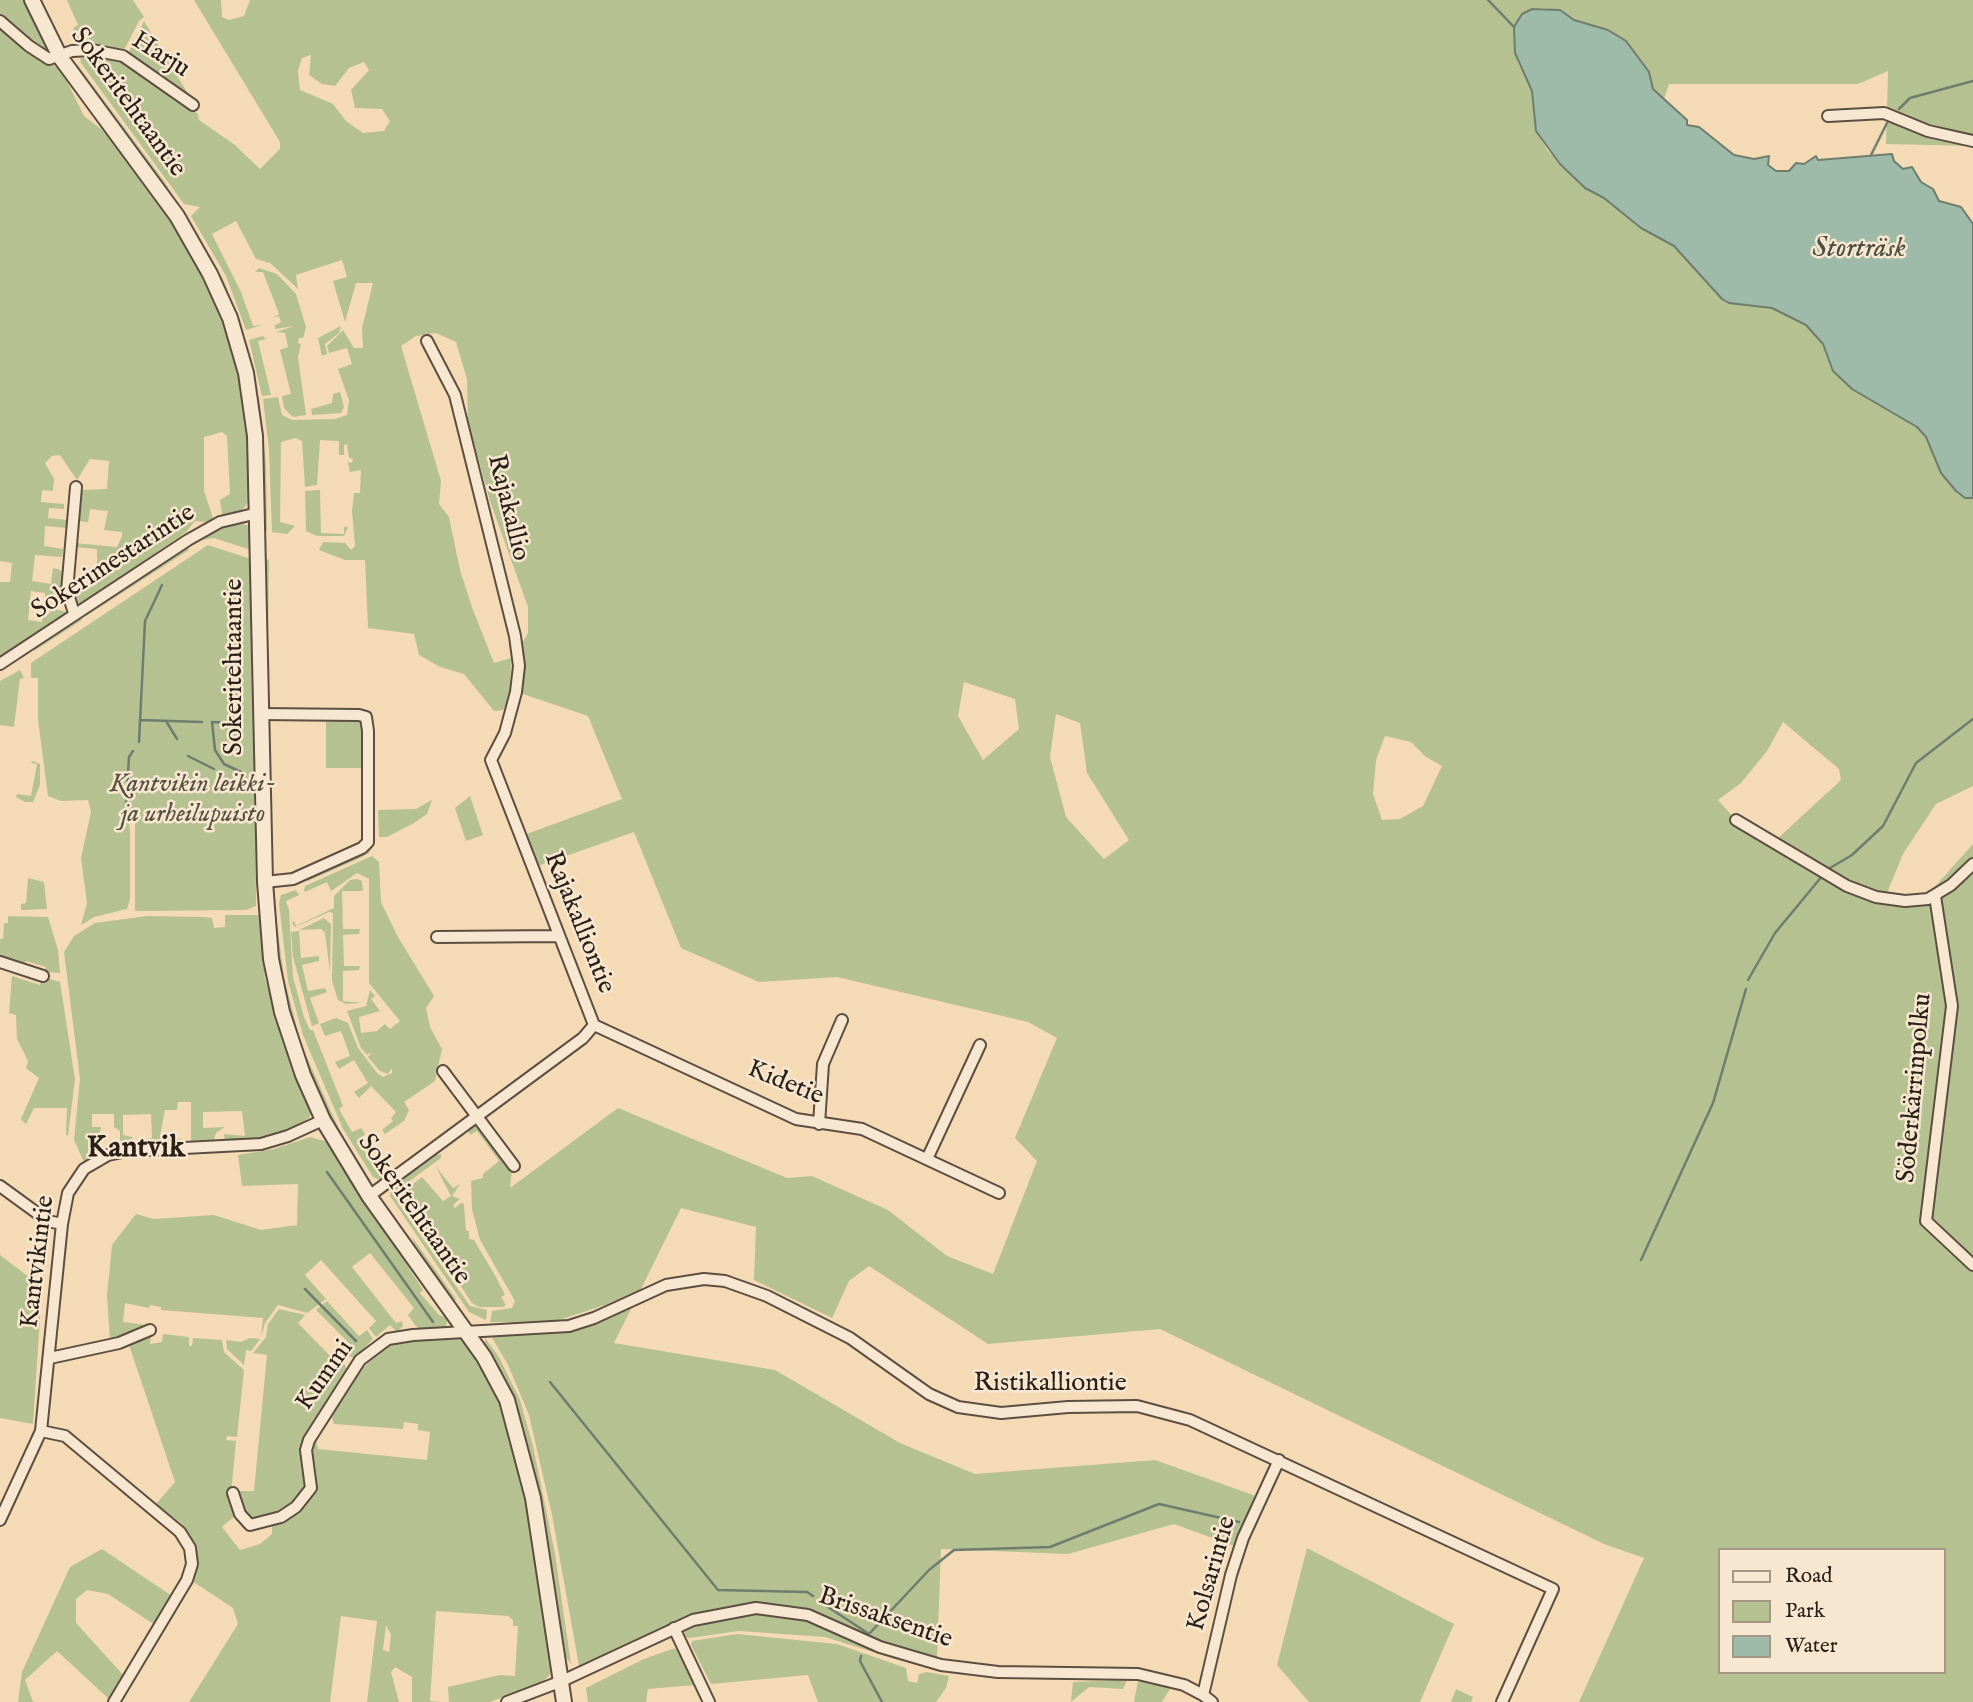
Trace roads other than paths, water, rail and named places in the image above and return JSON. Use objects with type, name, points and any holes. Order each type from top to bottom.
[{"type":"street","name":"Sokeritehtaantie","points":[[32,0],[60,57],[177,215],[210,274],[230,318],[246,373],[254,423],[265,882],[271,959],[282,1012],[303,1075],[323,1120],[369,1196],[467,1331],[507,1399],[519,1434],[533,1498],[564,1702]]},
{"type":"street","points":[[0,21],[42,55],[53,60],[60,57]]},
{"type":"street","name":"Harju","points":[[60,57],[72,51],[92,50],[123,56],[193,105]]},
{"type":"street","points":[[1828,116],[1884,113],[1928,131],[1973,141]]},
{"type":"street","name":"Rajakallio","points":[[427,341],[455,395],[515,636],[519,666],[516,692]]},
{"type":"street","points":[[74,613],[66,591],[76,487]]},
{"type":"street","name":"Sokerimestarintie","points":[[0,664],[188,540],[220,522],[258,513]]},
{"type":"street","name":"Rajakalliontie","points":[[369,1196],[583,1038],[594,1025],[491,760],[505,733],[516,692]]},
{"type":"street","points":[[260,714],[366,717],[369,774],[368,842],[362,848],[293,879],[265,882]]},
{"type":"street","points":[[1736,820],[1862,893],[1905,901],[1935,895],[1973,864]]},
{"type":"street","name":"Söderkärrinpolku","points":[[1935,895],[1952,1006],[1926,1222],[1973,1265]]},
{"type":"street","points":[[437,937],[558,936]]},
{"type":"street","points":[[0,962],[43,976]]},
{"type":"street","points":[[819,1124],[822,1064],[842,1020]]},
{"type":"street","name":"Kidetie","points":[[594,1025],[796,1119],[862,1129],[999,1193]]},
{"type":"street","points":[[927,1158],[980,1045]]},
{"type":"street","points":[[443,1071],[514,1166]]},
{"type":"street","name":"Kantvikintie","points":[[0,1520],[41,1431],[51,1358],[62,1224],[68,1193],[75,1180],[84,1169],[108,1155],[261,1144],[288,1136],[323,1120]]},
{"type":"street","points":[[0,1186],[48,1221],[62,1224]]},
{"type":"street","name":"Ristikalliontie","points":[[467,1331],[569,1326],[594,1318],[666,1285],[704,1279],[725,1281],[767,1296],[850,1338],[929,1394],[958,1407],[1001,1413],[1068,1407],[1137,1406],[1190,1420],[1553,1590],[1502,1702]]},
{"type":"street","points":[[51,1358],[119,1343],[150,1329]]},
{"type":"street","name":"Kummi","points":[[233,1493],[240,1514],[250,1525],[281,1517],[296,1507],[311,1488],[306,1450],[309,1440],[360,1360],[375,1346],[388,1339],[467,1331]]},
{"type":"street","points":[[41,1431],[65,1436],[180,1532],[190,1548],[192,1564],[187,1580],[114,1702]]},
{"type":"street","name":"Kolsarintie","points":[[1207,1698],[1239,1550],[1279,1460]]},
{"type":"street","name":"Brissaksentie","points":[[507,1702],[562,1681],[674,1628],[726,1611],[784,1610],[808,1615],[899,1653],[941,1665],[1011,1673],[1122,1672],[1171,1681],[1207,1698]]},
{"type":"street","points":[[674,1628],[709,1702]]},
{"type":"water","name":"Storträsk","points":[[1532,9],[1560,10],[1574,20],[1608,30],[1626,41],[1649,72],[1653,89],[1687,120],[1687,125],[1699,127],[1734,155],[1754,159],[1769,156],[1768,165],[1776,171],[1789,171],[1796,163],[1804,164],[1816,156],[1818,160],[1892,154],[1894,161],[1903,169],[1912,167],[1921,182],[1933,189],[1939,201],[1961,207],[1973,224],[1973,498],[1965,498],[1956,491],[1941,473],[1926,437],[1917,427],[1852,389],[1833,371],[1823,344],[1806,325],[1772,308],[1729,303],[1722,299],[1674,246],[1641,228],[1604,198],[1585,188],[1560,164],[1536,131],[1532,91],[1515,53],[1514,27],[1522,14]]},
{"type":"waterway","points":[[1488,0],[1514,27]]},
{"type":"waterway","points":[[1899,109],[1910,98],[1973,81]]},
{"type":"waterway","points":[[1871,155],[1887,123]]},
{"type":"waterway","points":[[139,742],[145,621],[162,585]]},
{"type":"waterway","points":[[1830,868],[1852,855],[1883,826],[1916,763],[1973,719]]},
{"type":"waterway","points":[[140,720],[202,722]]},
{"type":"waterway","points":[[166,721],[177,739]]},
{"type":"waterway","points":[[235,723],[212,722],[215,750],[224,764],[243,773]]},
{"type":"waterway","points":[[126,806],[129,757],[133,751]]},
{"type":"waterway","points":[[188,756],[214,769]]},
{"type":"waterway","points":[[1748,980],[1775,933],[1823,875]]},
{"type":"waterway","points":[[1641,1260],[1713,1103],[1746,989]]},
{"type":"waterway","points":[[327,1172],[433,1322]]},
{"type":"waterway","points":[[305,1289],[356,1341]]},
{"type":"waterway","points":[[550,1382],[718,1590],[807,1592],[813,1596]]},
{"type":"waterway","points":[[825,1605],[869,1634],[929,1570],[954,1550],[1050,1547],[1159,1504],[1239,1522]]},
{"type":"waterway","points":[[861,1656],[860,1661],[882,1702]]},
{"type":"district","name":"Kantvik","points":[[136,1150]]},
{"type":"park label","name":"Kantvikin leikki- ja urheilupuisto","points":[[193,801]]}]
